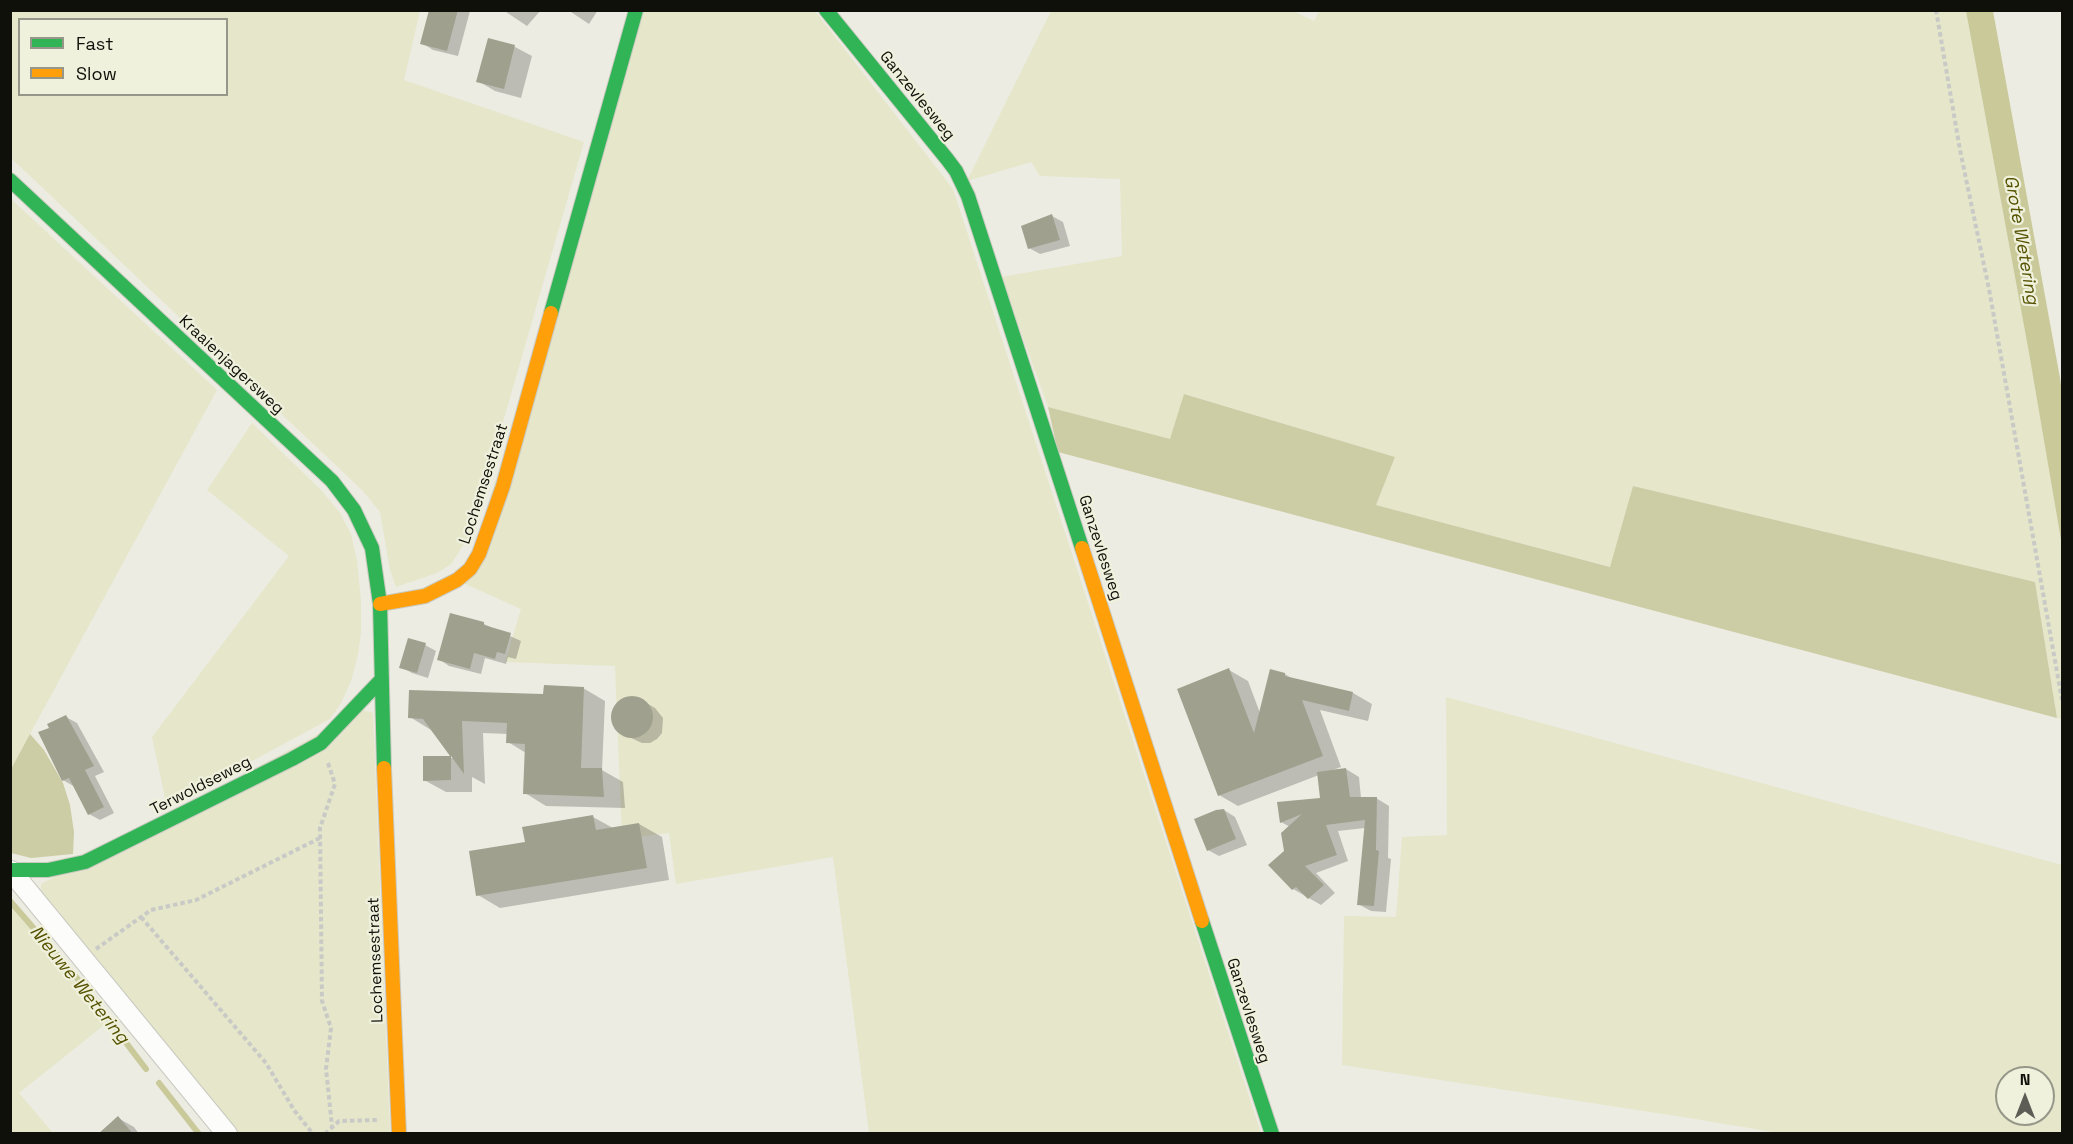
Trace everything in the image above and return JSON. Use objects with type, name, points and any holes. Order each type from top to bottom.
[{"type":"street","name":"Lochemsestraat","points":[[399,1127],[380,604],[425,596],[457,580],[470,569],[479,554],[507,474],[636,10]]},
{"type":"street","name":"Ganzevlesweg","points":[[826,10],[947,159],[956,171],[968,196],[1240,1042],[1272,1134]]},
{"type":"street","name":"Kraaienjagersweg","points":[[10,180],[332,481],[354,510],[372,548],[380,604]]},
{"type":"street","name":"Terwoldseweg","points":[[11,870],[48,870],[85,862],[321,743],[381,680]]},
{"type":"street","points":[[11,870],[227,1134]]},
{"type":"path","points":[[1936,10],[1960,150],[1989,289],[2062,700]]},
{"type":"path","points":[[321,743],[335,784],[320,828],[322,1001],[331,1028],[326,1069],[332,1126]]},
{"type":"path","points":[[83,958],[151,910],[196,900],[320,838]]},
{"type":"path","points":[[141,917],[266,1063],[294,1110],[313,1134]]},
{"type":"path","points":[[325,1134],[339,1121],[399,1127]]},
{"type":"shaded area","points":[[1291,10],[1314,21],[1320,10],[1966,11],[2062,546],[2062,719],[2057,718],[2035,582],[1633,486],[1611,567],[1376,505],[1395,457],[1185,394],[1170,440],[1048,407],[1001,277],[1122,256],[1120,179],[1040,176],[1031,162],[967,181],[1051,11]]},
{"type":"shaded area","points":[[10,11],[420,11],[404,80],[584,142],[474,522],[468,538],[451,564],[437,573],[396,587],[390,570],[380,512],[363,491],[11,158]]},
{"type":"shaded area","points":[[644,11],[815,11],[953,189],[1261,1133],[869,1133],[833,857],[676,884],[669,833],[622,839],[615,666],[505,662],[521,609],[463,583]]},
{"type":"shaded area","points":[[11,199],[217,390],[11,769]]},
{"type":"shaded area","points":[[1184,394],[1395,457],[1376,505],[1610,567],[1633,486],[2035,582],[2057,718],[1058,452],[1048,407],[1170,439]]},
{"type":"shaded area","points":[[252,423],[321,490],[340,513],[351,534],[357,561],[361,601],[358,655],[351,681],[341,703],[330,719],[167,807],[152,737],[289,556],[207,490]]},
{"type":"shaded area","points":[[1446,697],[2062,865],[2062,1133],[1779,1133],[1342,1065],[1344,916],[1396,917],[1402,837],[1447,835]]},
{"type":"shaded area","points":[[363,710],[373,713],[390,1133],[235,1133],[51,907],[41,890],[41,884]]},
{"type":"shaded area","points":[[30,734],[44,750],[63,783],[70,805],[74,832],[73,854],[31,858],[11,853],[11,769]]},
{"type":"shaded area","points":[[11,906],[108,1022],[19,1093],[53,1133],[11,1133]]},
{"type":"water","name":"Grote Wetering","points":[[1966,11],[1993,11],[2060,378],[2062,393],[2062,546],[2029,353]]},
{"type":"building","points":[[429,10],[458,10],[447,51],[420,44]]},
{"type":"building","points":[[488,38],[515,45],[504,89],[476,82]]},
{"type":"building","points":[[1052,214],[1060,240],[1028,249],[1021,226]]},
{"type":"building","points":[[450,613],[484,622],[484,625],[511,633],[505,654],[497,652],[495,659],[474,653],[470,669],[437,660]]},
{"type":"building","points":[[408,638],[426,643],[417,673],[399,668]]},
{"type":"building","points":[[1229,668],[1254,733],[1270,669],[1285,673],[1285,676],[1353,692],[1349,711],[1302,700],[1323,756],[1218,796],[1177,689]]},
{"type":"building","points":[[544,685],[584,687],[581,768],[602,768],[604,797],[523,794],[525,744],[506,743],[507,723],[462,721],[464,774],[451,756],[451,780],[423,781],[423,756],[450,756],[423,719],[408,718],[409,690],[543,694]]},
{"type":"building","points":[[632,696],[647,702],[653,717],[647,732],[632,738],[617,732],[611,717],[617,702]]},
{"type":"building","points":[[66,715],[94,766],[85,770],[104,807],[88,815],[69,778],[62,781],[38,732],[49,728],[47,724]]},
{"type":"building","points":[[1346,768],[1350,797],[1377,797],[1376,850],[1379,851],[1374,906],[1357,905],[1365,820],[1326,825],[1337,855],[1305,866],[1324,885],[1308,899],[1296,887],[1292,890],[1268,865],[1284,851],[1281,833],[1302,814],[1280,823],[1277,802],[1320,798],[1317,772]]},
{"type":"building","points":[[1224,809],[1236,839],[1207,851],[1194,819]]},
{"type":"building","points":[[593,815],[596,830],[639,823],[647,868],[476,896],[469,851],[525,842],[522,827]]},
{"type":"building","points":[[118,1116],[133,1134],[98,1134]]},
{"type":"waterway","name":"Nieuwe Wetering","points":[[10,901],[76,977],[146,1069]]},
{"type":"waterway","name":"Nieuwe Wetering","points":[[159,1083],[199,1134]]},
{"type":"traffic: fast","points":[[551,313],[636,10]]},
{"type":"traffic: fast","points":[[826,10],[947,159],[956,171],[968,196],[1082,548]]},
{"type":"traffic: fast","points":[[10,180],[332,481],[354,510],[372,548],[380,604],[384,768]]},
{"type":"traffic: fast","points":[[10,870],[48,870],[85,862],[292,759],[321,743],[381,680]]},
{"type":"traffic: fast","points":[[1202,921],[1272,1134]]},
{"type":"traffic: slow","points":[[380,604],[425,596],[457,580],[470,569],[479,554],[503,486],[551,313]]},
{"type":"traffic: slow","points":[[1082,548],[1202,921]]},
{"type":"traffic: slow","points":[[384,768],[399,1134]]}]
